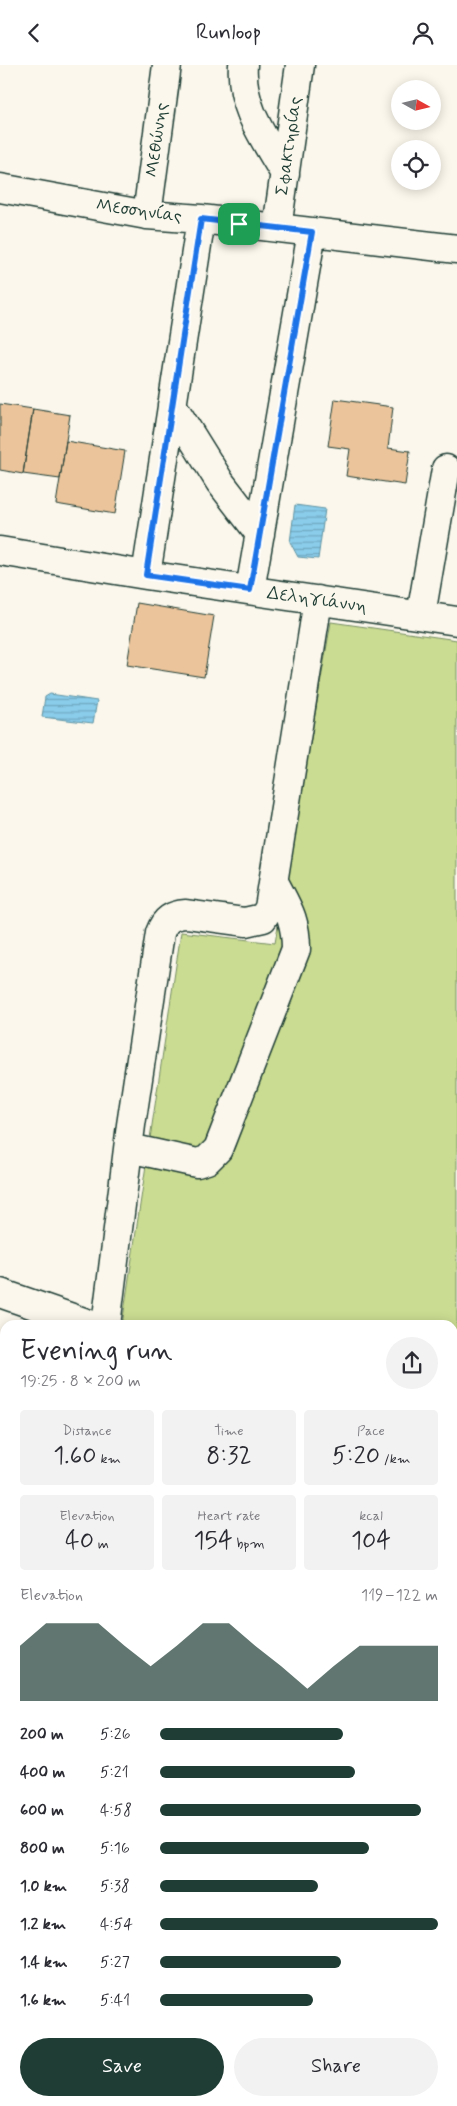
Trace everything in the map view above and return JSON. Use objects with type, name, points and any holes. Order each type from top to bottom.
[{"type":"street","name":"Μεθώνης","points":[[147,215],[168,65]]},
{"type":"street","points":[[244,65],[243,74],[250,114],[284,174]]},
{"type":"street","name":"Σφακτηρίας","points":[[277,228],[300,65]]},
{"type":"street","name":"Μεσσηνίας","points":[[0,188],[147,215],[201,219],[457,249]]},
{"type":"street","points":[[146,575],[201,219]]},
{"type":"street","points":[[250,590],[312,232]]},
{"type":"street","points":[[172,405],[220,481],[260,534]]},
{"type":"street","points":[[421,615],[446,469]]},
{"type":"street","name":"Δεληγιάννη","points":[[0,551],[146,575],[457,621]]},
{"type":"street","points":[[107,1320],[129,1148],[162,925],[169,917],[186,914],[245,921],[263,918],[269,908],[318,600]]},
{"type":"street","points":[[129,1148],[197,1163],[207,1160],[218,1149],[296,949],[296,930],[293,918],[274,882]]},
{"type":"street","points":[[0,1293],[78,1320]]},
{"type":"green space","points":[[331,622],[457,640],[457,1320],[123,1320],[181,932],[275,943]]},
{"type":"water","points":[[295,505],[325,509],[318,559],[298,557],[290,542]]},
{"type":"water","points":[[50,694],[97,701],[93,723],[42,717],[45,697]]},
{"type":"building","points":[[335,399],[393,407],[388,448],[410,451],[405,485],[346,476],[350,449],[328,446]]},
{"type":"building","points":[[0,404],[33,409],[23,474],[0,470]]},
{"type":"building","points":[[33,409],[70,415],[60,479],[23,474]]},
{"type":"building","points":[[66,441],[125,451],[115,514],[56,504]]},
{"type":"building","points":[[137,603],[214,616],[204,677],[127,665]]},
{"type":"route","points":[[201,219],[239,224],[312,232],[250,590],[146,575],[201,219]]}]
